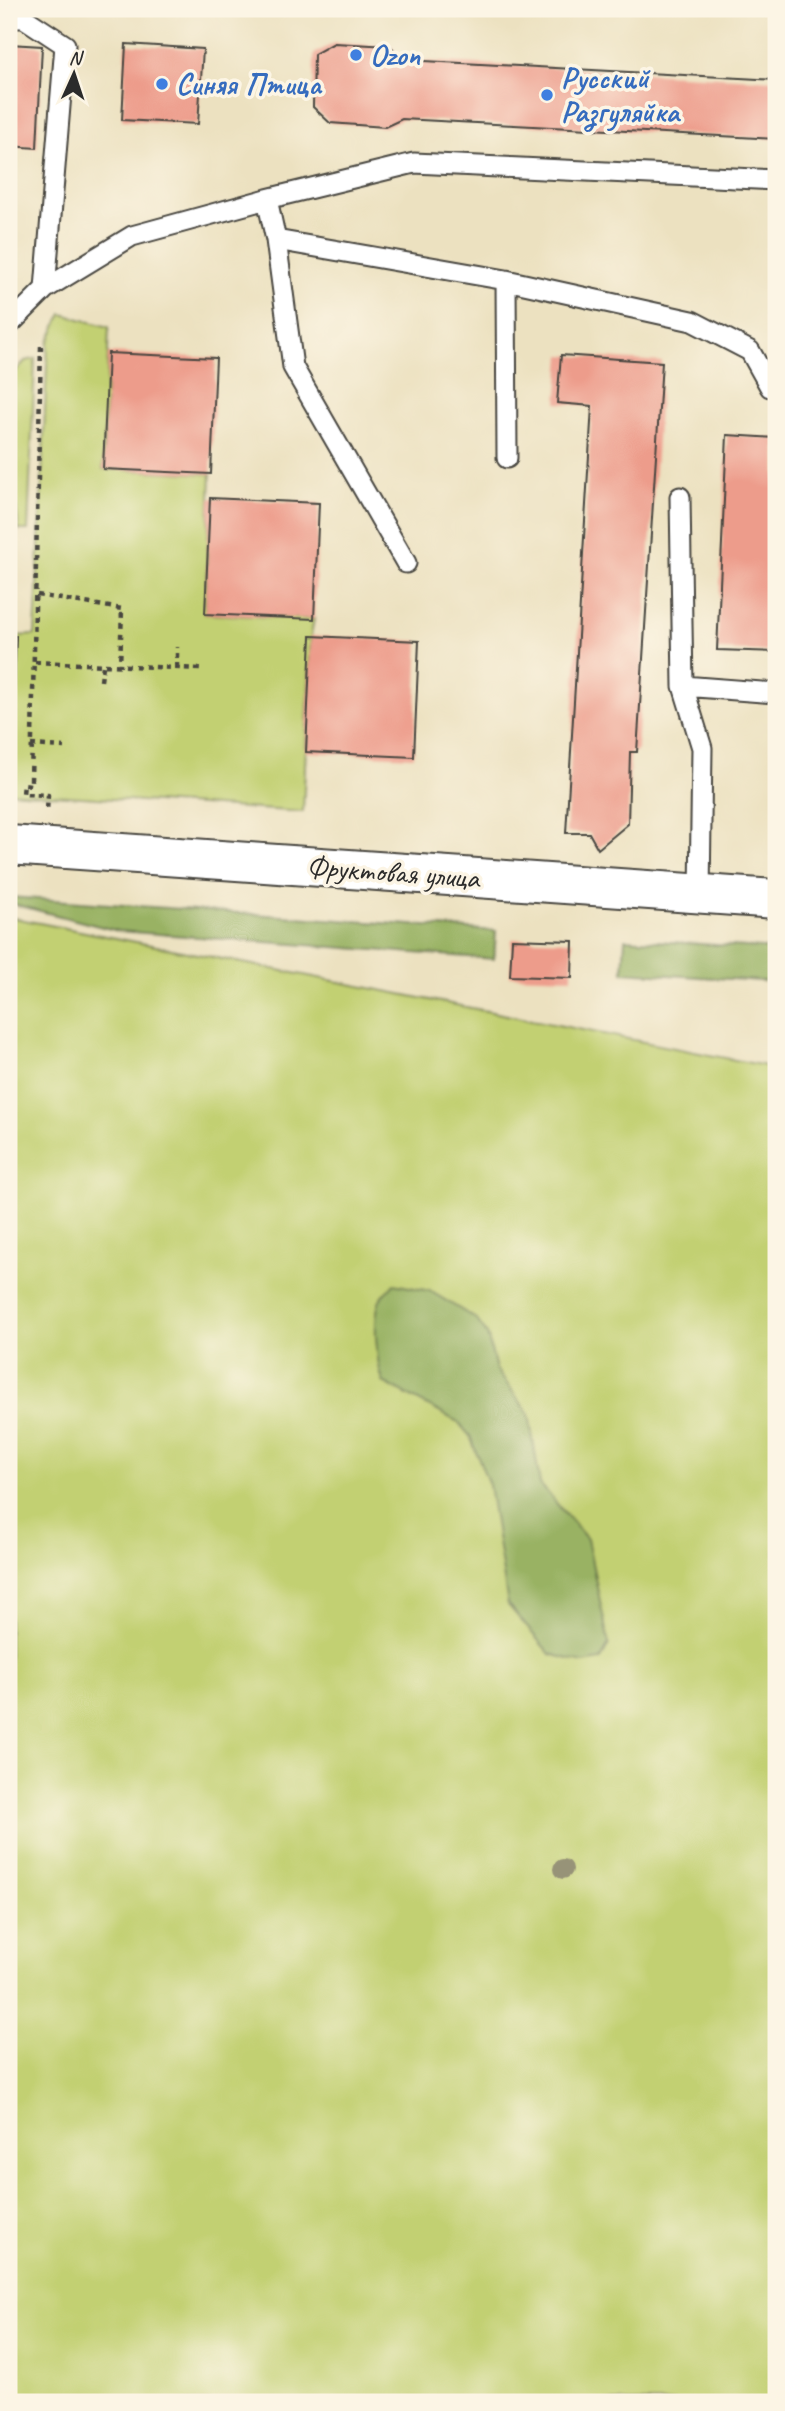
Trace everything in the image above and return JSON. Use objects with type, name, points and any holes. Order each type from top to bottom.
[{"type":"street","name":"Фруктовая улица","points":[[9,845],[776,899]]},
{"type":"lane","points":[[9,18],[24,18],[65,45],[45,289]]},
{"type":"lane","points":[[9,325],[45,289],[131,236],[414,163],[776,180]]},
{"type":"lane","points":[[267,199],[276,240],[293,367],[406,563]]},
{"type":"lane","points":[[276,240],[506,280],[692,321],[750,351],[770,387],[776,387]]},
{"type":"lane","points":[[506,280],[507,458]]},
{"type":"lane","points":[[680,497],[683,686],[702,748],[700,894]]},
{"type":"lane","points":[[683,686],[776,693]]},
{"type":"path","points":[[41,346],[31,785],[24,784],[23,794],[48,795],[47,812]]},
{"type":"path","points":[[37,595],[122,609],[120,666]]},
{"type":"path","points":[[177,647],[177,668]]},
{"type":"path","points":[[35,662],[201,669]]},
{"type":"path","points":[[101,681],[103,666]]},
{"type":"path","points":[[31,745],[64,747]]},
{"type":"green space","points":[[62,314],[109,327],[103,469],[211,474],[205,614],[314,619],[303,812],[9,792],[16,636],[35,635],[48,343]]},
{"type":"green space","points":[[35,359],[28,530],[19,530],[9,468],[9,379],[25,361]]},
{"type":"green space","points":[[9,897],[496,931],[494,959],[118,931],[9,903]]},
{"type":"green space","points":[[9,917],[776,1068],[776,2402],[9,2402]]},
{"type":"green space","points":[[625,939],[776,949],[776,982],[623,972]]},
{"type":"green space","points":[[394,1284],[430,1291],[476,1319],[487,1334],[496,1369],[529,1414],[540,1484],[587,1539],[609,1644],[601,1660],[583,1663],[550,1654],[508,1605],[489,1485],[470,1436],[458,1422],[383,1382],[377,1351],[377,1314],[382,1296]]},
{"type":"building","points":[[334,43],[390,46],[405,60],[776,80],[776,139],[402,119],[385,127],[330,123],[313,107],[314,54]]},
{"type":"building","points":[[9,44],[42,46],[37,148],[9,146]]},
{"type":"building","name":"Синяя Птица","points":[[126,44],[203,49],[198,124],[122,120]]},
{"type":"building","points":[[108,353],[216,358],[211,474],[103,469]]},
{"type":"building","points":[[561,355],[662,362],[637,752],[630,752],[628,824],[598,849],[589,833],[566,833],[592,406],[557,403]]},
{"type":"building","points":[[727,435],[776,438],[776,652],[717,650]]},
{"type":"building","points":[[210,498],[319,503],[314,619],[205,614]]},
{"type":"building","points":[[9,636],[16,636],[12,752],[9,752]]},
{"type":"building","points":[[311,636],[419,641],[414,757],[306,752]]},
{"type":"building","points":[[512,939],[573,941],[572,978],[510,976]]},
{"type":"place","name":"Ozon","points":[[356,55]]},
{"type":"place","name":"Синяя Птица","points":[[162,84]]},
{"type":"place","name":"Русский Разгуляйка","points":[[547,95]]}]
